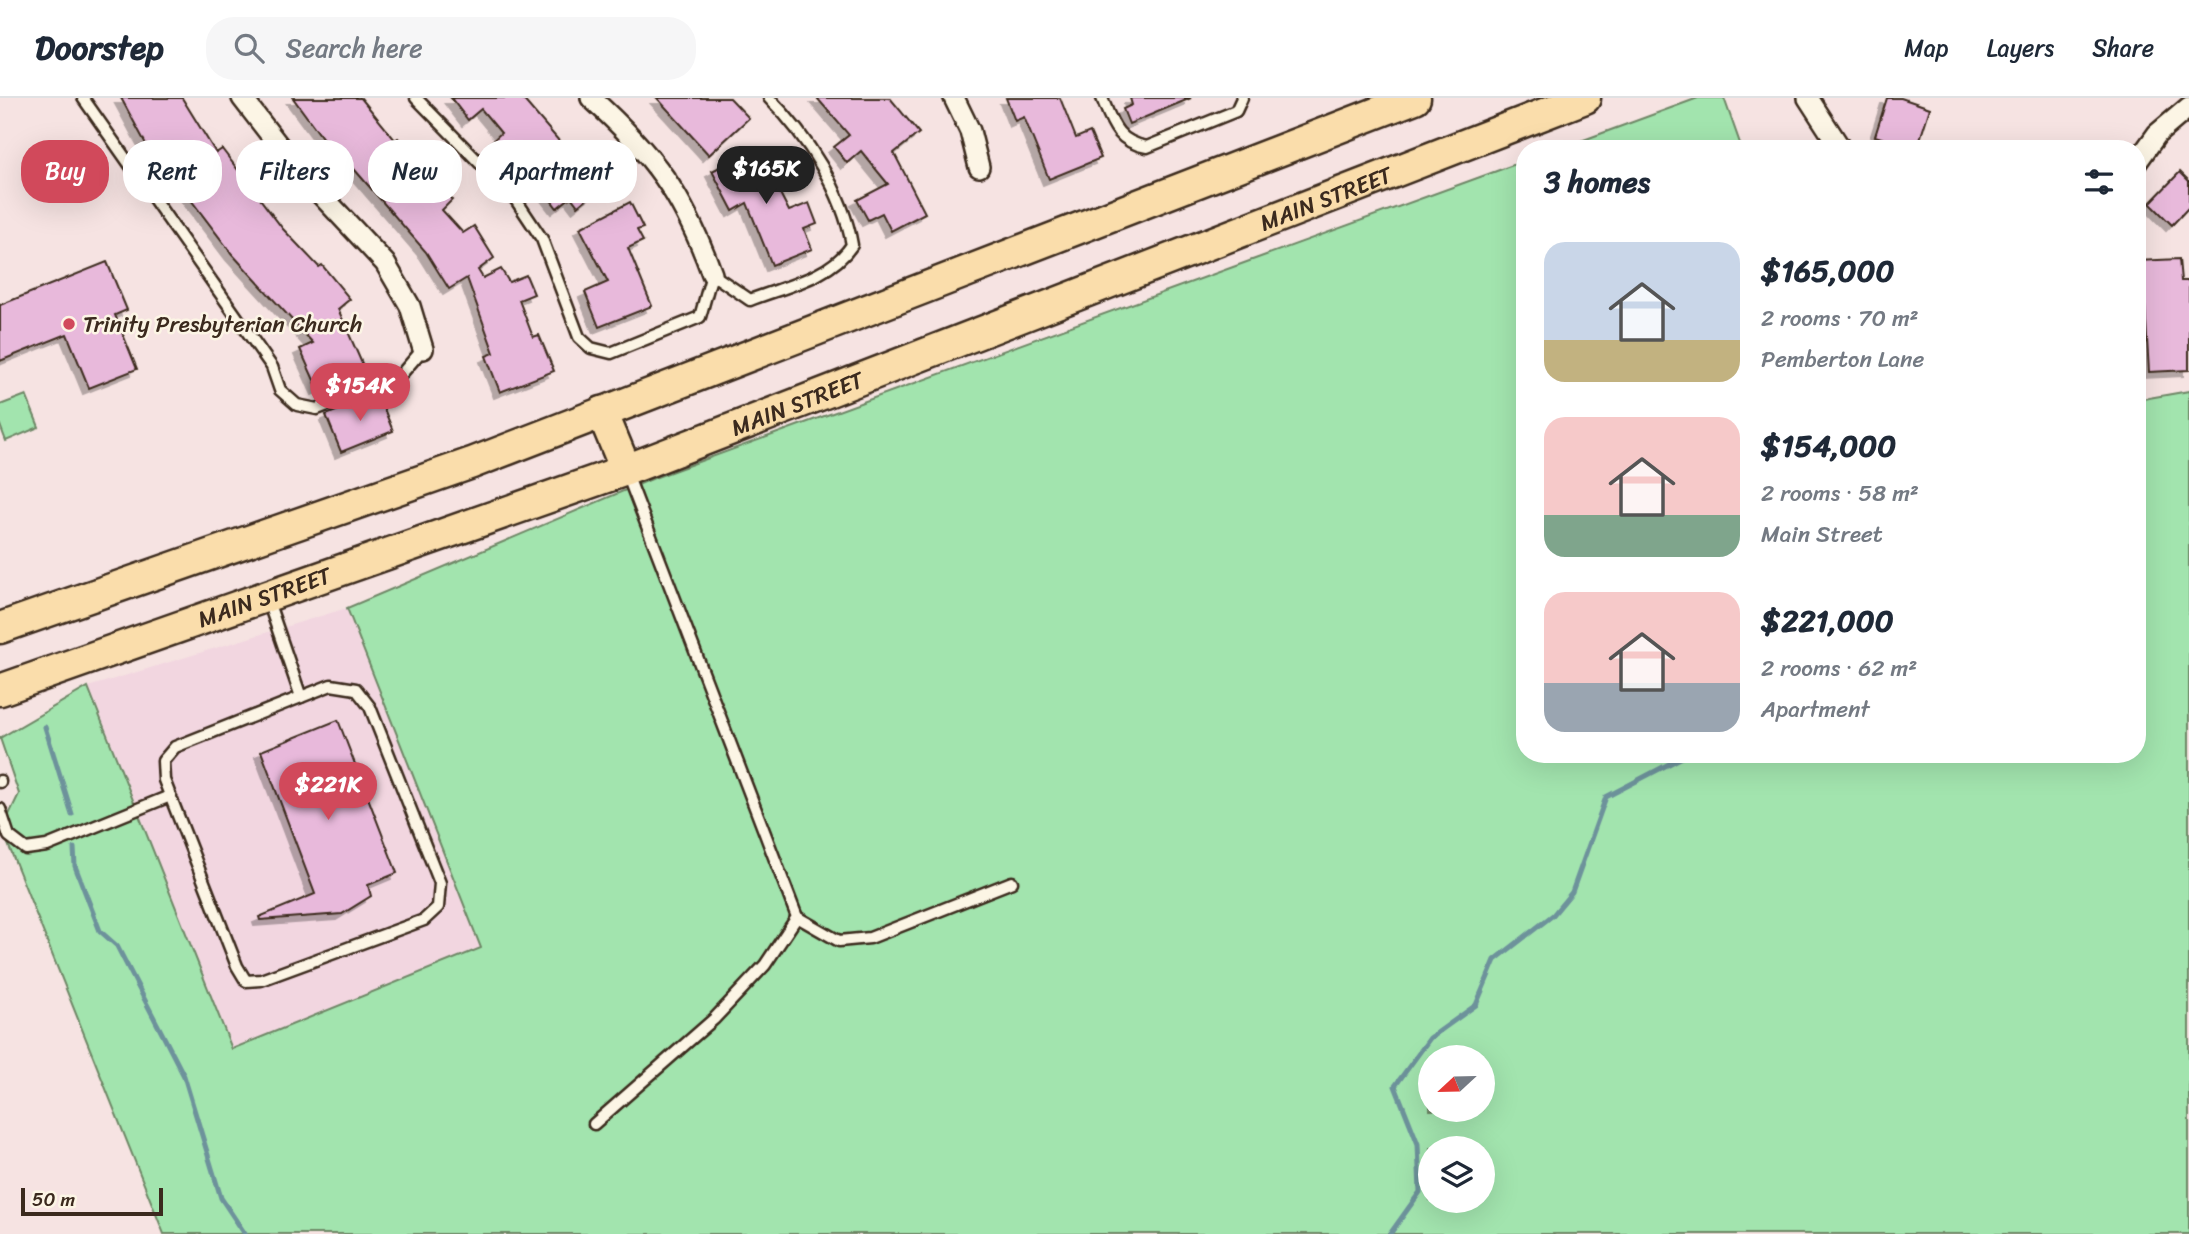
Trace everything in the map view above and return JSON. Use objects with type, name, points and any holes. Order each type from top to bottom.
[{"type":"main road","points":[[0,628],[115,585],[472,463],[1415,98]]},
{"type":"main road","name":"MAIN STREET","points":[[0,690],[626,470],[1585,98]]},
{"type":"main road","points":[[602,412],[626,470]]},
{"type":"street","points":[[242,98],[297,169],[385,263],[410,306],[423,349]]},
{"type":"street","points":[[592,98],[635,138],[674,188],[712,274]]},
{"type":"street","points":[[954,98],[971,131],[979,167]]},
{"type":"street","points":[[1808,98],[1835,140]]},
{"type":"street","points":[[2146,149],[2157,134],[2189,107]]},
{"type":"lane","points":[[83,98],[272,367],[280,390],[297,405],[317,409],[398,378],[423,349]]},
{"type":"lane","points":[[416,98],[516,200],[542,239],[579,337],[591,348],[611,353],[700,317],[712,274],[750,300],[827,270],[841,261],[852,245],[849,227],[817,160],[769,98]]},
{"type":"lane","points":[[1102,98],[1119,136],[1134,145],[1147,147],[1236,111],[1242,98]]},
{"type":"lane","points":[[626,470],[797,917],[839,941],[870,938],[1012,882]]},
{"type":"lane","points":[[267,597],[301,697]]},
{"type":"lane","points":[[331,685],[356,689],[370,707],[440,883],[438,907],[424,920],[261,980],[246,981],[237,966],[170,796],[164,780],[163,761],[175,747],[331,685]]},
{"type":"lane","points":[[0,809],[9,836],[26,849],[47,846],[170,796]]},
{"type":"lane","points":[[594,1124],[714,1019],[765,965],[797,917]]},
{"type":"shaded area","points":[[347,608],[481,948],[231,1049],[88,687]]},
{"type":"green space","points":[[1698,98],[1724,98],[1739,140],[1584,140]]},
{"type":"green space","points":[[1516,164],[1516,763],[2146,763],[2146,398],[2189,391],[2189,1234],[164,1234],[2,829],[19,794],[0,738],[88,687],[232,1049],[481,948],[347,608],[654,478]]},
{"type":"green space","points":[[26,395],[39,427],[6,441],[0,425],[0,405]]},
{"type":"building","points":[[121,98],[182,98],[208,140],[144,140]]},
{"type":"building","points":[[293,98],[361,98],[395,140],[368,140],[368,185],[354,169],[354,140],[324,140]]},
{"type":"building","points":[[451,98],[522,98],[558,140],[493,140],[501,133],[481,109],[468,120]]},
{"type":"building","points":[[657,98],[730,98],[749,118],[709,155]]},
{"type":"building","points":[[817,98],[890,98],[919,133],[894,153],[925,213],[891,231],[882,213],[868,220],[857,200],[888,184],[861,151],[847,163],[834,147],[849,135]]},
{"type":"building","points":[[1006,98],[1060,98],[1076,138],[1090,132],[1101,158],[1049,179],[1024,117],[1015,121]]},
{"type":"building","points":[[1130,98],[1191,98],[1129,124],[1123,109],[1132,105]]},
{"type":"building","points":[[1887,98],[1901,98],[1930,108],[1920,140],[1888,140],[1875,136]]},
{"type":"building","points":[[757,148],[789,211],[809,203],[817,224],[804,229],[812,249],[772,265],[747,203],[733,211],[712,171]]},
{"type":"building","points":[[222,149],[236,167],[236,203],[263,203],[283,229],[319,267],[322,265],[350,299],[338,309],[364,368],[318,389],[300,349],[313,343],[232,254],[193,203],[222,203]]},
{"type":"building","points":[[2180,172],[2189,181],[2189,207],[2172,225],[2150,203]]},
{"type":"building","points":[[384,203],[449,203],[442,210],[463,233],[474,226],[494,258],[478,270],[483,278],[501,269],[509,282],[526,275],[534,294],[519,300],[533,337],[539,335],[554,371],[500,392],[486,356],[494,353],[467,278],[449,289],[426,252]]},
{"type":"building","points":[[630,203],[643,228],[637,230],[643,241],[628,248],[652,306],[599,327],[585,292],[608,282],[580,228]]},
{"type":"building","points":[[2179,259],[2181,281],[2189,281],[2189,370],[2149,372],[2146,261]]},
{"type":"building","name":"Trinity Presbyterian Church","points":[[107,262],[127,310],[115,315],[137,369],[89,388],[67,334],[0,361],[0,305]]},
{"type":"building","points":[[378,394],[393,431],[341,452],[326,415]]},
{"type":"building","points":[[338,720],[397,873],[368,885],[371,896],[342,914],[260,920],[259,917],[315,894],[261,751]]},
{"type":"waterway","points":[[45,727],[72,814]]},
{"type":"waterway","points":[[1390,1234],[1420,1192],[1418,1144],[1395,1086],[1430,1038],[1476,1005],[1495,960],[1553,915],[1572,892],[1606,797],[1671,763]]},
{"type":"waterway","points":[[74,848],[75,866],[100,931],[117,946],[184,1076],[221,1198],[245,1234]]},
{"type":"place","name":"Trinity Presbyterian Church","points":[[69,324]]}]
